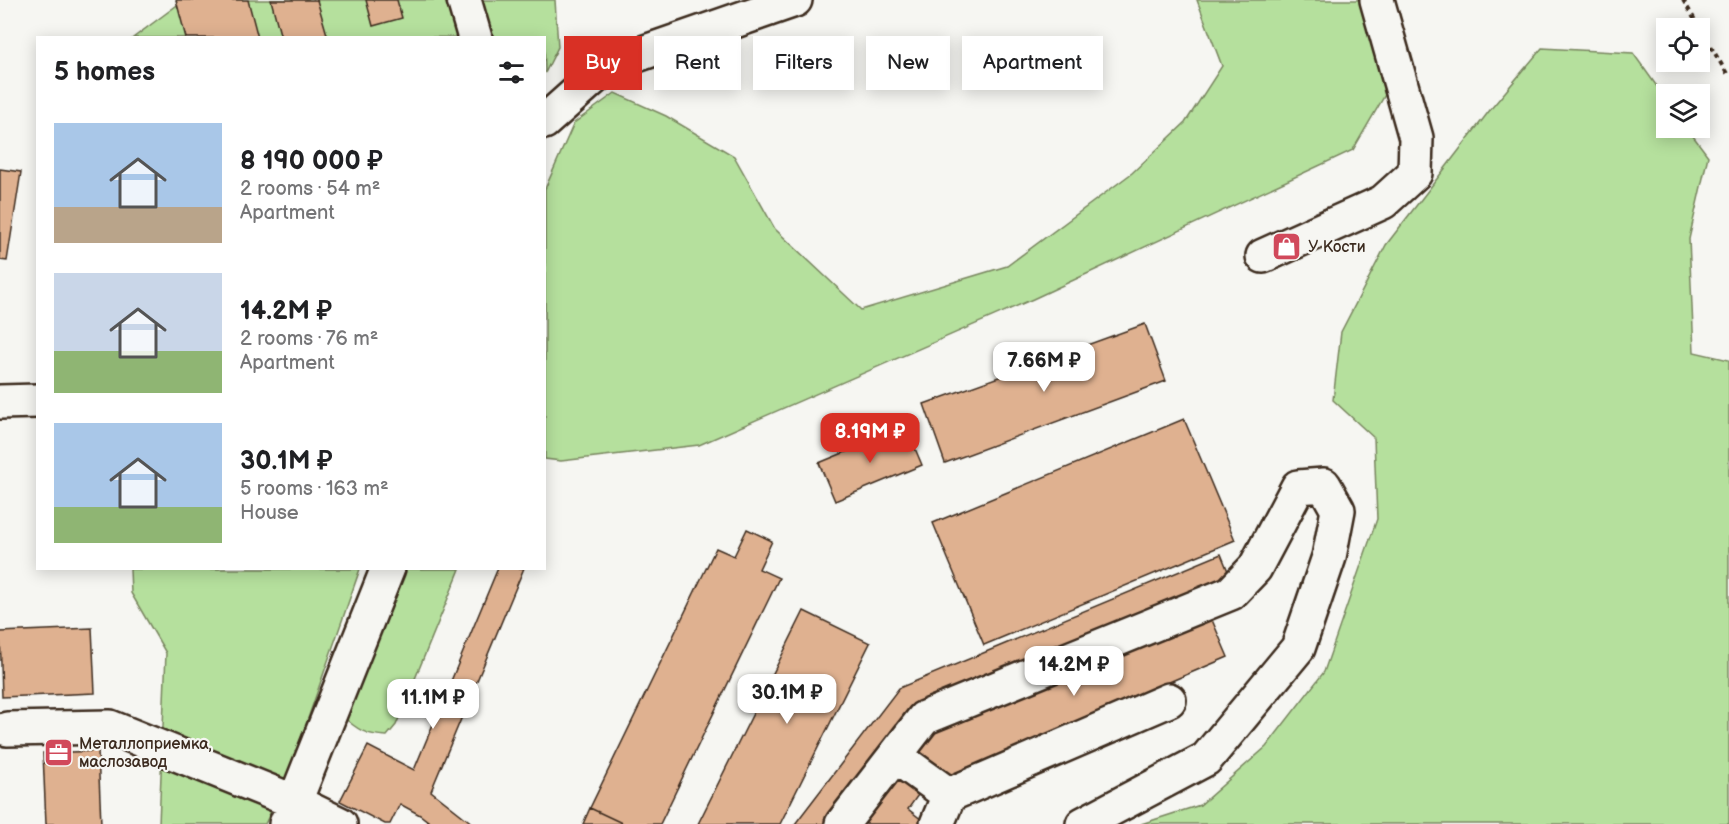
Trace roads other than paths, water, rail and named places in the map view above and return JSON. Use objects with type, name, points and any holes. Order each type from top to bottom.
[{"type":"lane","points":[[464,0],[474,36]]},
{"type":"lane","points":[[546,120],[608,65],[795,0]]},
{"type":"lane","points":[[1263,256],[1383,202],[1415,173],[1416,138],[1377,0]]},
{"type":"lane","points":[[0,402],[36,401]]},
{"type":"lane","points":[[842,824],[924,718],[1231,593],[1255,568],[1298,487],[1324,485],[1338,510],[1329,556],[1298,648],[1206,759],[1083,824]]},
{"type":"lane","points":[[291,813],[387,570]]},
{"type":"lane","points":[[895,756],[943,810],[1169,700]]},
{"type":"lane","points":[[7,729],[110,727],[291,813],[340,824]]},
{"type":"place","name":"У Кости","points":[[1287,246]]},
{"type":"place","name":"Металлоприемка, маслозавод","points":[[58,752]]}]
